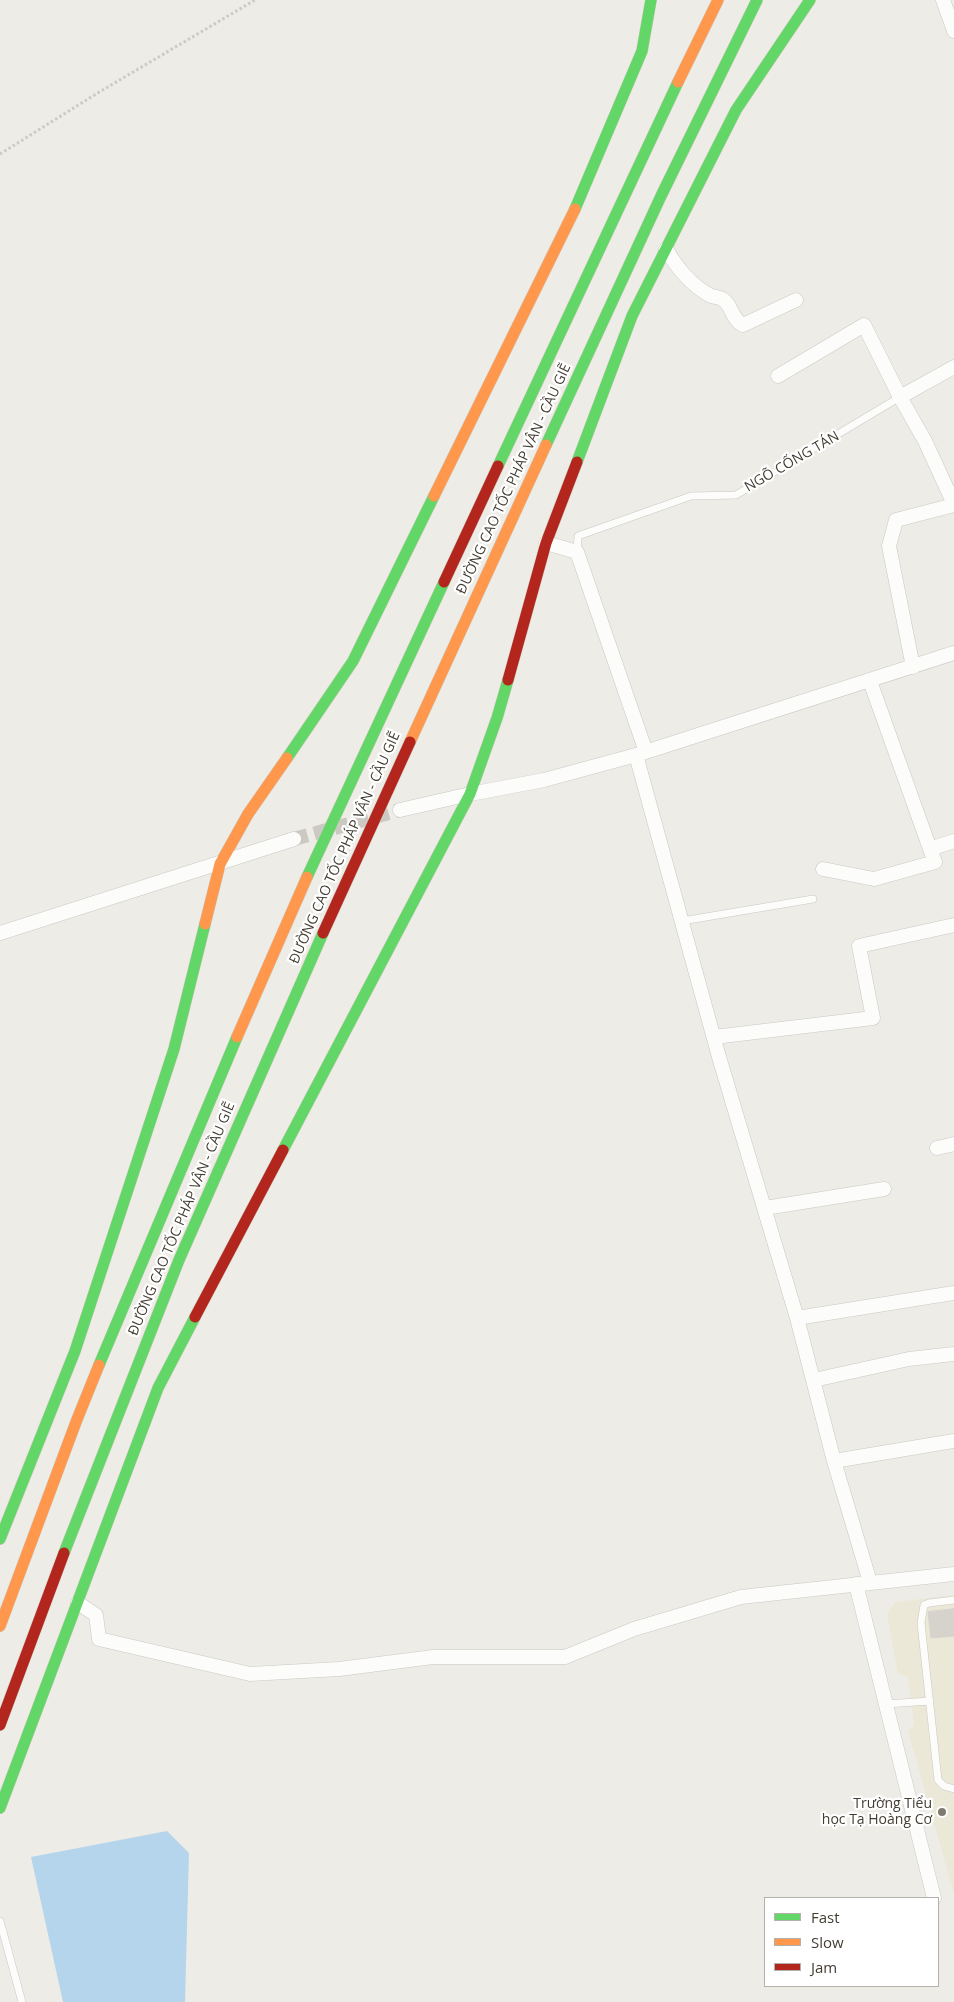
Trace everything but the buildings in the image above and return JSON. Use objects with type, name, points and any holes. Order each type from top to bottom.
[{"type":"main road","points":[[0,1539],[75,1351],[174,1050],[220,864],[248,814],[357,652],[565,231],[642,51],[651,0]]},
{"type":"main road","name":"ĐƯỜNG CAO TỐC PHÁP VÂN - CẦU GIẼ","points":[[0,1626],[76,1422],[170,1194],[300,891],[631,179],[718,0]]},
{"type":"main road","name":"ĐƯỜNG CAO TỐC PHÁP VÂN - CẦU GIẼ","points":[[0,1725],[26,1652],[179,1260],[218,1170],[337,900],[509,525],[661,196],[757,0]]},
{"type":"main road","points":[[0,1808],[158,1388],[470,794],[498,718],[546,543],[632,316],[736,110],[810,0]]},
{"type":"street","points":[[943,0],[954,31]]},
{"type":"street","points":[[666,249],[674,264],[691,281],[713,296],[722,299],[728,305],[736,322],[743,326],[796,300]]},
{"type":"street","points":[[778,376],[864,325],[900,397],[925,441],[954,505],[896,520],[889,546],[914,667]]},
{"type":"street","points":[[900,397],[954,367]]},
{"type":"street","points":[[546,543],[577,552],[641,754],[682,921],[714,1037],[814,1380],[863,1583],[886,1704],[934,1897]]},
{"type":"street","points":[[400,810],[544,780],[641,754],[954,653]]},
{"type":"street","points":[[823,869],[874,878],[935,862],[870,681]]},
{"type":"street","points":[[0,933],[294,839]]},
{"type":"street","points":[[930,850],[954,841]]},
{"type":"street","points":[[714,1037],[873,1018],[859,946],[954,925]]},
{"type":"street","points":[[938,1148],[954,1144]]},
{"type":"street","points":[[764,1208],[847,1193],[884,1189]]},
{"type":"street","points":[[797,1318],[954,1293]]},
{"type":"street","points":[[814,1380],[909,1359],[954,1354]]},
{"type":"street","points":[[834,1461],[954,1441]]},
{"type":"street","points":[[78,1603],[96,1615],[99,1639],[250,1674],[339,1669],[434,1657],[565,1657],[634,1629],[741,1597],[954,1574]]},
{"type":"lane","name":"NGÕ CỐNG TÁN","points":[[577,552],[578,536],[691,496],[736,495],[900,397]]},
{"type":"lane","points":[[682,921],[813,899]]},
{"type":"lane","points":[[954,1600],[924,1605],[921,1623],[938,1780],[944,1786],[954,1789]]},
{"type":"lane","points":[[886,1704],[930,1700]]},
{"type":"lane","points":[[0,1920],[22,2002]]},
{"type":"path","points":[[0,154],[96,94],[255,0]]},
{"type":"shaded area","name":"Trường Tiểu học Tạ Hoàng Cơ","points":[[954,1595],[954,1894],[908,1731],[914,1725],[908,1677],[898,1674],[887,1614],[895,1602]]},
{"type":"water","points":[[167,1831],[189,1853],[185,2002],[63,2002],[31,1857]]},
{"type":"tunnel","points":[[294,839],[400,810]]},
{"type":"traffic: fast","points":[[575,209],[642,51],[651,0]]},
{"type":"traffic: fast","points":[[546,445],[661,196],[757,0]]},
{"type":"traffic: fast","points":[[577,462],[632,316],[736,110],[810,0]]},
{"type":"traffic: fast","points":[[498,466],[678,82]]},
{"type":"traffic: fast","points":[[287,758],[353,661],[434,496]]},
{"type":"traffic: fast","points":[[307,877],[444,582]]},
{"type":"traffic: fast","points":[[283,1150],[470,794],[497,718],[508,680]]},
{"type":"traffic: fast","points":[[0,1539],[75,1351],[174,1049],[205,924]]},
{"type":"traffic: fast","points":[[64,1553],[179,1260],[323,933]]},
{"type":"traffic: fast","points":[[99,1365],[237,1037]]},
{"type":"traffic: fast","points":[[0,1808],[158,1388],[195,1317]]},
{"type":"traffic: slow","points":[[678,82],[718,0]]},
{"type":"traffic: slow","points":[[434,496],[575,209]]},
{"type":"traffic: slow","points":[[410,742],[546,445]]},
{"type":"traffic: slow","points":[[205,924],[220,864],[248,814],[287,758]]},
{"type":"traffic: slow","points":[[237,1037],[307,877]]},
{"type":"traffic: slow","points":[[0,1626],[99,1365]]},
{"type":"traffic: jam","points":[[508,680],[546,543],[577,462]]},
{"type":"traffic: jam","points":[[444,582],[498,466]]},
{"type":"traffic: jam","points":[[323,933],[410,742]]},
{"type":"traffic: jam","points":[[195,1317],[283,1150]]},
{"type":"traffic: jam","points":[[0,1725],[64,1553]]},
{"type":"place","name":"Trường Tiểu học Tạ Hoàng Cơ","points":[[942,1812]]}]
